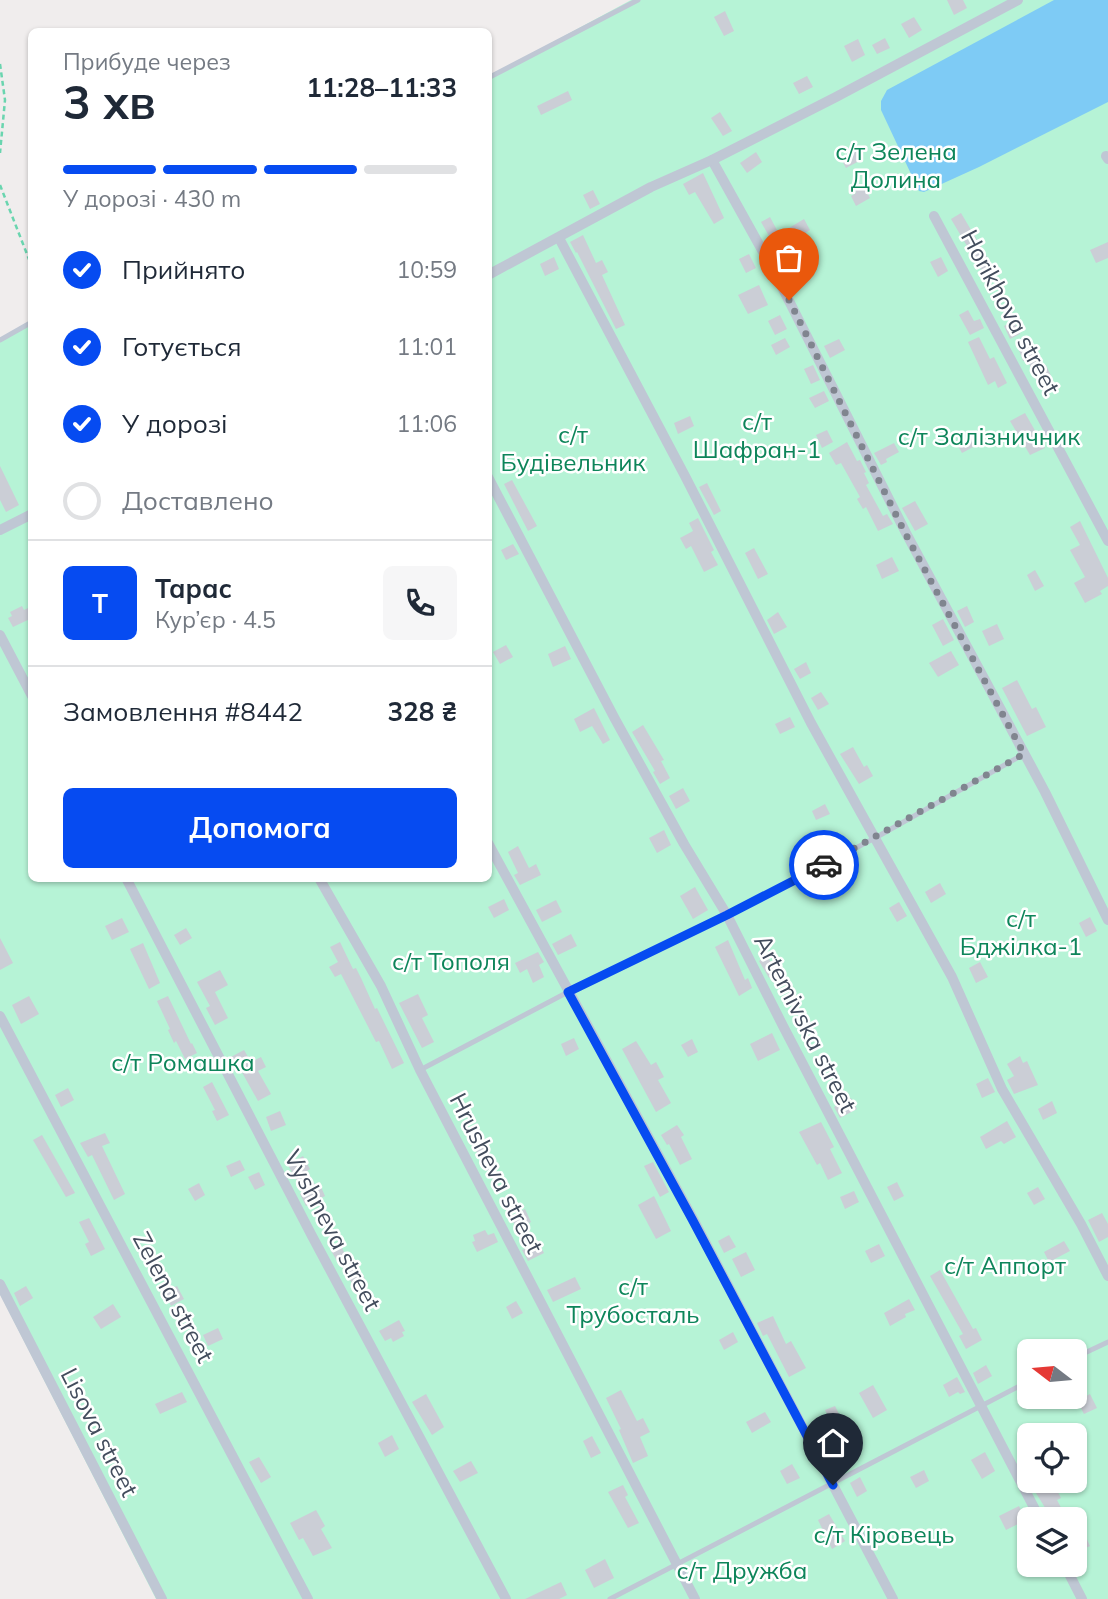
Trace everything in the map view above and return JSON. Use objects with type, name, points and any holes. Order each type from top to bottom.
[{"type":"street","points":[[492,273],[651,187],[712,160],[1018,0]]},
{"type":"street","points":[[712,160],[777,277],[905,533],[1045,792],[1108,920]]},
{"type":"street","name":"Horikhova street","points":[[934,216],[1108,541]]},
{"type":"street","points":[[559,238],[811,723],[951,977],[1002,1089],[1081,1224],[1108,1276]]},
{"type":"street","name":"Artemivska street","points":[[492,485],[615,719],[684,844],[727,915],[1034,1507]]},
{"type":"street","points":[[0,530],[28,516]]},
{"type":"street","points":[[0,635],[28,688]]},
{"type":"street","points":[[492,850],[686,1207],[893,1599]]},
{"type":"street","name":"Vyshneva street","points":[[128,882],[312,1236],[506,1599]]},
{"type":"street","name":"Hrusheva street","points":[[321,882],[381,986],[420,1070],[695,1599]]},
{"type":"street","name":"Zelena street","points":[[0,1016],[308,1599]]},
{"type":"street","name":"Lisova street","points":[[0,1284],[162,1599]]},
{"type":"street","points":[[1070,1577],[1082,1599]]},
{"type":"lane","points":[[492,76],[638,0]]},
{"type":"lane","points":[[0,340],[28,324]]},
{"type":"lane","points":[[420,1070],[568,992],[727,915],[875,838],[1024,754]]},
{"type":"lane","points":[[1087,1352],[1108,1342]]},
{"type":"lane","points":[[610,1599],[1017,1387]]},
{"type":"path","points":[[0,64],[5,100],[0,153]]},
{"type":"path","points":[[0,185],[28,257]]},
{"type":"green space","points":[[631,0],[1108,0],[1108,1599],[156,1599],[0,1294],[0,340],[28,325],[28,882],[492,882],[492,75]]},
{"type":"water","points":[[1054,0],[1108,0],[1108,102],[979,167],[924,192],[919,191],[881,110],[881,101],[887,90]]},
{"type":"building","points":[[947,0],[963,0],[967,8],[954,15]]},
{"type":"building","points":[[725,11],[734,31],[724,36],[714,17]]},
{"type":"building","points":[[914,17],[922,30],[909,38],[901,24]]},
{"type":"building","points":[[885,38],[890,48],[877,54],[872,45]]},
{"type":"building","points":[[858,39],[865,55],[852,62],[844,46]]},
{"type":"building","points":[[807,76],[813,87],[799,94],[793,83]]},
{"type":"building","points":[[568,91],[572,100],[541,115],[537,106]]},
{"type":"building","points":[[720,112],[732,131],[723,136],[711,118]]},
{"type":"building","points":[[858,150],[863,159],[846,168],[841,159]]},
{"type":"building","points":[[756,152],[762,162],[747,173],[740,163]]},
{"type":"building","points":[[703,173],[724,218],[714,224],[695,192],[689,195],[683,184]]},
{"type":"building","points":[[863,184],[870,198],[856,206],[851,196],[856,193],[854,188]]},
{"type":"building","points":[[593,190],[600,204],[590,209],[583,195]]},
{"type":"building","points":[[961,213],[996,272],[986,278],[951,219]]},
{"type":"building","points":[[770,217],[779,234],[804,219],[810,230],[790,242],[794,247],[776,257],[771,247],[774,245],[761,222]]},
{"type":"building","points":[[583,235],[596,263],[602,260],[608,272],[602,275],[625,325],[616,329],[570,242]]},
{"type":"building","points":[[1108,242],[1108,258],[1096,263],[1090,250]]},
{"type":"building","points":[[749,254],[756,268],[746,273],[739,259]]},
{"type":"building","points":[[554,257],[559,269],[545,276],[540,264]]},
{"type":"building","points":[[941,257],[948,271],[938,277],[930,262]]},
{"type":"building","points":[[759,285],[768,305],[748,314],[738,295]]},
{"type":"building","points":[[968,310],[974,321],[980,319],[984,328],[970,335],[959,315]]},
{"type":"building","points":[[780,315],[787,329],[775,335],[768,321]]},
{"type":"building","points":[[1014,321],[1020,334],[1010,339],[1004,326]]},
{"type":"building","points":[[979,337],[990,359],[994,357],[1007,383],[998,388],[995,381],[988,385],[968,342]]},
{"type":"building","points":[[785,338],[790,347],[776,355],[771,345]]},
{"type":"building","points":[[839,339],[845,350],[830,358],[824,346]]},
{"type":"building","points":[[1032,345],[1041,367],[1046,365],[1052,378],[1038,384],[1027,359],[1023,361],[1019,350]]},
{"type":"building","points":[[813,365],[820,380],[811,384],[804,369]]},
{"type":"building","points":[[824,391],[829,401],[815,408],[809,398]]},
{"type":"building","points":[[1025,413],[1045,448],[1030,455],[1010,421]]},
{"type":"building","points":[[690,416],[694,426],[678,434],[674,423]]},
{"type":"building","points":[[827,430],[833,442],[822,448],[816,435]]},
{"type":"building","points":[[972,436],[977,445],[962,453],[957,444]]},
{"type":"building","points":[[847,442],[866,472],[864,473],[869,483],[866,485],[883,516],[887,514],[893,524],[878,531],[866,507],[863,509],[857,499],[860,497],[841,463],[836,465],[829,453]]},
{"type":"building","points":[[894,443],[899,452],[881,465],[874,453]]},
{"type":"building","points":[[0,466],[19,505],[6,512],[0,500]]},
{"type":"building","points":[[512,480],[537,526],[528,531],[504,484]]},
{"type":"building","points":[[707,483],[721,511],[714,515],[699,487]]},
{"type":"building","points":[[915,501],[928,524],[915,531],[902,508]]},
{"type":"building","points":[[698,518],[714,550],[711,552],[718,565],[704,572],[691,546],[686,549],[680,538],[693,531],[689,523]]},
{"type":"building","points":[[1080,521],[1108,578],[1108,586],[1100,591],[1102,594],[1085,603],[1074,583],[1085,577],[1070,550],[1080,545],[1070,527]]},
{"type":"building","points":[[513,544],[519,554],[506,560],[501,550]]},
{"type":"building","points":[[754,548],[768,574],[758,579],[745,553]]},
{"type":"building","points":[[892,557],[899,571],[882,579],[876,565]]},
{"type":"building","points":[[1035,570],[1044,586],[1035,591],[1027,575]]},
{"type":"building","points":[[22,606],[24,610],[28,608],[28,620],[13,627],[8,618],[12,616],[10,612]]},
{"type":"building","points":[[967,606],[974,622],[965,627],[957,611]]},
{"type":"building","points":[[778,612],[787,627],[774,634],[767,620]]},
{"type":"building","points":[[943,619],[954,640],[943,646],[932,625]]},
{"type":"building","points":[[997,624],[1004,639],[989,646],[982,631]]},
{"type":"building","points":[[506,645],[513,657],[500,664],[493,652]]},
{"type":"building","points":[[565,646],[571,659],[553,667],[548,654]]},
{"type":"building","points":[[951,651],[959,665],[938,677],[929,663]]},
{"type":"building","points":[[806,662],[811,673],[800,679],[794,669]]},
{"type":"building","points":[[1017,680],[1032,709],[1036,707],[1046,727],[1027,736],[1002,688]]},
{"type":"building","points":[[821,692],[829,704],[818,710],[811,698]]},
{"type":"building","points":[[594,708],[610,740],[603,744],[592,726],[580,732],[574,719]]},
{"type":"building","points":[[790,717],[795,727],[780,734],[775,724]]},
{"type":"building","points":[[643,725],[664,760],[661,761],[670,778],[660,784],[632,732]]},
{"type":"building","points":[[853,747],[864,767],[867,765],[873,776],[859,784],[840,754]]},
{"type":"building","points":[[683,788],[690,801],[676,809],[669,796]]},
{"type":"building","points":[[825,804],[830,814],[816,820],[812,811]]},
{"type":"building","points":[[664,830],[671,845],[657,853],[649,838]]},
{"type":"building","points":[[518,846],[529,868],[536,864],[541,875],[520,885],[514,875],[518,873],[508,852]]},
{"type":"building","points":[[940,883],[946,894],[931,903],[925,892]]},
{"type":"building","points":[[695,887],[708,910],[693,919],[680,896]]},
{"type":"building","points":[[504,899],[509,910],[494,918],[488,907]]},
{"type":"building","points":[[556,900],[562,912],[542,922],[536,910]]},
{"type":"building","points":[[899,902],[907,916],[897,922],[889,908]]},
{"type":"building","points":[[1090,917],[1097,931],[1086,937],[1079,923]]},
{"type":"building","points":[[122,918],[129,932],[112,940],[105,926]]},
{"type":"building","points":[[186,928],[192,938],[180,945],[174,935]]},
{"type":"building","points":[[571,934],[577,946],[558,955],[552,944]]},
{"type":"building","points":[[0,938],[13,963],[0,970]]},
{"type":"building","points":[[728,940],[745,980],[748,978],[752,988],[739,996],[715,947]]},
{"type":"building","points":[[340,942],[404,1063],[392,1069],[341,974],[335,977],[329,967],[338,962],[330,947]]},
{"type":"building","points":[[143,943],[160,983],[149,989],[130,949]]},
{"type":"building","points":[[538,952],[544,962],[539,965],[544,977],[533,983],[527,969],[520,973],[515,963]]},
{"type":"building","points":[[767,956],[778,973],[769,978],[759,961]]},
{"type":"building","points":[[980,962],[988,977],[976,983],[969,968]]},
{"type":"building","points":[[220,970],[228,985],[215,992],[228,1018],[215,1025],[206,1008],[210,1006],[197,982]]},
{"type":"building","points":[[418,994],[428,1015],[422,1018],[434,1042],[422,1048],[399,1003]]},
{"type":"building","points":[[29,996],[39,1014],[21,1024],[12,1005]]},
{"type":"building","points":[[168,996],[197,1053],[185,1059],[176,1041],[174,1043],[157,1001]]},
{"type":"building","points":[[772,1033],[780,1050],[758,1061],[750,1044]]},
{"type":"building","points":[[574,1038],[579,1049],[566,1056],[561,1044]]},
{"type":"building","points":[[692,1039],[698,1052],[688,1057],[681,1045]]},
{"type":"building","points":[[636,1041],[651,1065],[656,1062],[664,1077],[658,1080],[671,1103],[656,1112],[622,1049]]},
{"type":"building","points":[[244,1050],[251,1062],[261,1057],[266,1067],[258,1071],[271,1094],[258,1101],[239,1067],[235,1069],[229,1058]]},
{"type":"building","points":[[1020,1056],[1023,1063],[1027,1061],[1038,1085],[1014,1094],[1007,1080],[1014,1076],[1007,1064]]},
{"type":"building","points":[[988,1078],[995,1092],[982,1098],[976,1084]]},
{"type":"building","points":[[212,1082],[229,1115],[217,1121],[212,1111],[215,1110],[203,1087]]},
{"type":"building","points":[[68,1088],[74,1100],[61,1107],[55,1095]]},
{"type":"building","points":[[851,1098],[857,1109],[840,1118],[834,1107]]},
{"type":"building","points":[[1052,1101],[1057,1113],[1043,1120],[1038,1109]]},
{"type":"building","points":[[280,1111],[286,1125],[271,1131],[266,1117]]},
{"type":"building","points":[[1007,1121],[1016,1137],[986,1149],[980,1137]]},
{"type":"building","points":[[821,1122],[834,1147],[830,1149],[842,1173],[828,1180],[799,1132]]},
{"type":"building","points":[[677,1125],[684,1135],[681,1137],[692,1159],[680,1165],[661,1135]]},
{"type":"building","points":[[477,1130],[495,1167],[486,1171],[468,1135]]},
{"type":"building","points":[[105,1133],[110,1143],[102,1146],[125,1194],[114,1200],[92,1155],[88,1157],[80,1143]]},
{"type":"building","points":[[42,1135],[75,1193],[66,1197],[33,1140]]},
{"type":"building","points":[[303,1156],[310,1169],[307,1171],[325,1196],[306,1206],[300,1194],[303,1192],[289,1167],[289,1164]]},
{"type":"building","points":[[240,1160],[245,1170],[231,1177],[226,1166]]},
{"type":"building","points":[[653,1162],[669,1192],[660,1197],[644,1166]]},
{"type":"building","points":[[259,1172],[265,1185],[255,1190],[248,1177]]},
{"type":"building","points":[[897,1182],[904,1196],[894,1201],[887,1187]]},
{"type":"building","points":[[199,1183],[205,1195],[195,1201],[188,1189]]},
{"type":"building","points":[[1038,1187],[1045,1199],[1034,1205],[1027,1193]]},
{"type":"building","points":[[854,1191],[859,1202],[845,1209],[840,1197]]},
{"type":"building","points":[[654,1196],[671,1231],[656,1239],[638,1205]]},
{"type":"building","points":[[525,1209],[531,1222],[516,1229],[511,1216]]},
{"type":"building","points":[[1102,1213],[1108,1224],[1108,1237],[1099,1242],[1088,1220]]},
{"type":"building","points":[[89,1218],[105,1249],[91,1256],[85,1244],[89,1242],[79,1222]]},
{"type":"building","points":[[485,1230],[488,1235],[494,1233],[498,1242],[477,1252],[472,1242],[475,1241],[473,1235]]},
{"type":"building","points":[[729,1235],[736,1247],[724,1253],[718,1241]]},
{"type":"building","points":[[1064,1241],[1070,1251],[1049,1262],[1044,1252]]},
{"type":"building","points":[[538,1242],[544,1253],[528,1261],[522,1250]]},
{"type":"building","points":[[340,1244],[346,1256],[337,1261],[330,1249]]},
{"type":"building","points":[[879,1244],[885,1256],[871,1263],[865,1251]]},
{"type":"building","points":[[746,1252],[755,1270],[741,1277],[732,1259]]},
{"type":"building","points":[[354,1260],[365,1279],[353,1285],[342,1267]]},
{"type":"building","points":[[940,1270],[982,1340],[966,1349],[959,1336],[963,1334],[930,1276]]},
{"type":"building","points":[[575,1277],[581,1289],[553,1302],[547,1290]]},
{"type":"building","points":[[26,1286],[33,1298],[20,1306],[14,1293]]},
{"type":"building","points":[[177,1286],[184,1299],[171,1306],[164,1292]]},
{"type":"building","points":[[909,1299],[915,1310],[890,1326],[884,1313]]},
{"type":"building","points":[[516,1301],[523,1313],[512,1319],[506,1307]]},
{"type":"building","points":[[113,1304],[121,1317],[101,1329],[93,1317]]},
{"type":"building","points":[[773,1316],[786,1344],[791,1341],[806,1368],[789,1377],[767,1334],[763,1336],[757,1323]]},
{"type":"building","points":[[399,1320],[405,1331],[402,1332],[404,1336],[393,1342],[391,1338],[385,1341],[379,1331]]},
{"type":"building","points":[[218,1328],[223,1339],[208,1346],[203,1335]]},
{"type":"building","points":[[733,1332],[738,1342],[724,1350],[719,1340]]},
{"type":"building","points":[[986,1365],[992,1376],[978,1384],[973,1373]]},
{"type":"building","points":[[957,1377],[965,1392],[949,1397],[943,1385]]},
{"type":"building","points":[[873,1385],[887,1410],[873,1418],[859,1393]]},
{"type":"building","points":[[621,1390],[637,1421],[643,1418],[650,1432],[640,1437],[648,1456],[633,1463],[606,1398]]},
{"type":"building","points":[[182,1392],[187,1402],[160,1414],[155,1404]]},
{"type":"building","points":[[426,1394],[444,1427],[432,1435],[412,1402]]},
{"type":"building","points":[[1090,1394],[1097,1408],[1084,1414],[1081,1409],[1087,1409],[1087,1396]]},
{"type":"building","points":[[835,1406],[848,1432],[821,1446],[815,1434],[833,1426],[825,1410]]},
{"type":"building","points":[[765,1412],[771,1422],[752,1433],[746,1422]]},
{"type":"building","points":[[392,1435],[399,1449],[385,1457],[378,1443]]},
{"type":"building","points":[[592,1436],[601,1453],[591,1458],[583,1441]]},
{"type":"building","points":[[985,1452],[995,1471],[982,1479],[971,1460]]},
{"type":"building","points":[[259,1457],[271,1477],[261,1483],[249,1462]]},
{"type":"building","points":[[471,1461],[478,1473],[460,1482],[453,1471]]},
{"type":"building","points":[[792,1464],[800,1478],[787,1484],[780,1471]]},
{"type":"building","points":[[924,1470],[929,1481],[916,1488],[910,1477]]},
{"type":"building","points":[[860,1477],[867,1491],[857,1497],[850,1483]]},
{"type":"building","points":[[623,1485],[628,1495],[625,1497],[639,1523],[628,1528],[608,1492]]},
{"type":"building","points":[[1036,1493],[1058,1493],[1061,1498],[1057,1500],[1061,1507],[1045,1507]]},
{"type":"building","points":[[1017,1507],[1017,1524],[1006,1530],[999,1516]]},
{"type":"building","points":[[316,1510],[325,1526],[321,1529],[332,1548],[313,1556],[303,1538],[299,1540],[290,1523]]},
{"type":"building","points":[[829,1514],[845,1541],[832,1549],[818,1520]]},
{"type":"building","points":[[605,1559],[614,1578],[594,1588],[585,1570]]},
{"type":"building","points":[[561,1582],[567,1595],[559,1599],[525,1599]]},
{"type":"way so far","points":[[789,300],[905,533],[1024,754],[824,865]]},
{"type":"route","points":[[824,865],[568,992],[833,1485]]},
{"type":"park label","name":"с/т Зелена Долина","points":[[896,165]]},
{"type":"park label","name":"с/т Шафран-1","points":[[757,435]]},
{"type":"park label","name":"с/т Залізничник","points":[[989,436]]},
{"type":"park label","name":"с/т Будівельник","points":[[573,448]]},
{"type":"park label","name":"с/т Бджілка-1","points":[[1021,932]]},
{"type":"park label","name":"с/т Тополя","points":[[451,961]]},
{"type":"park label","name":"с/т Ромашка","points":[[183,1062]]},
{"type":"park label","name":"с/т Аппорт","points":[[1005,1265]]},
{"type":"park label","name":"с/т Трубосталь","points":[[633,1300]]},
{"type":"park label","name":"с/т Кіровець","points":[[884,1534]]},
{"type":"park label","name":"с/т Дружба","points":[[742,1570]]}]
